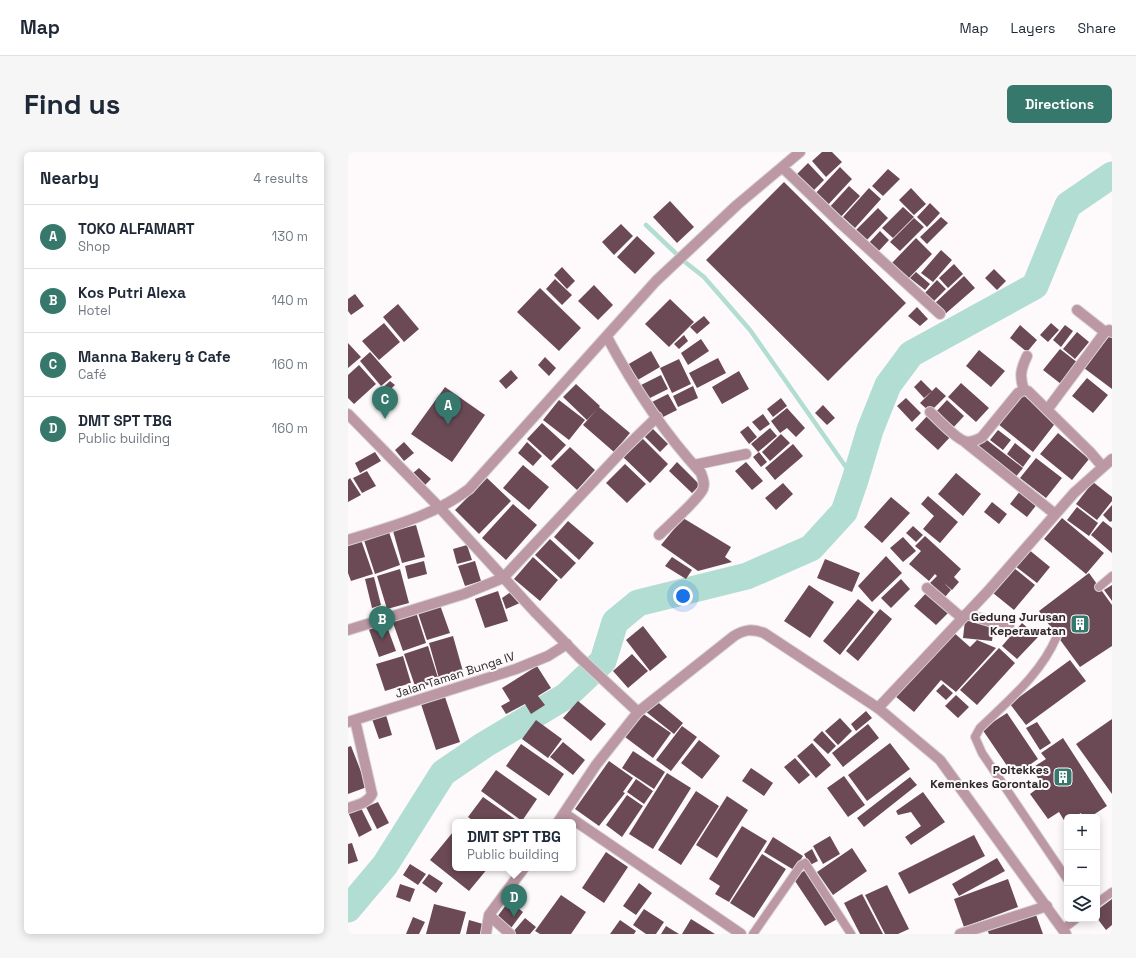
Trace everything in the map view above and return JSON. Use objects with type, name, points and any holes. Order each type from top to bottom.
[{"type":"street","points":[[348,540],[423,515],[469,489],[656,281],[737,205],[783,168],[800,152]]},
{"type":"street","points":[[783,168],[836,220],[940,314]]},
{"type":"street","points":[[1047,410],[1109,332],[1077,310]]},
{"type":"street","points":[[607,337],[624,370],[703,478],[703,489],[659,535]]},
{"type":"street","points":[[1027,356],[1020,371],[1020,379],[1024,390],[1028,391],[1090,452],[1102,466]]},
{"type":"street","points":[[965,442],[974,441],[982,437],[1018,393],[1024,390]]},
{"type":"street","points":[[930,412],[1055,514]]},
{"type":"street","points":[[348,414],[439,507],[503,578],[566,644],[638,712]]},
{"type":"street","points":[[348,630],[464,594],[503,578],[623,450],[657,417]]},
{"type":"street","points":[[694,465],[746,454]]},
{"type":"street","points":[[878,708],[989,590],[1074,493],[1102,466],[1112,459]]},
{"type":"street","points":[[927,588],[964,616],[1009,627]]},
{"type":"street","points":[[561,819],[596,765],[638,712],[734,636],[751,629],[764,633],[878,708],[940,760],[1065,932]]},
{"type":"street","name":"Jalan Taman Bunga IV","points":[[351,721],[510,672],[548,656],[566,644]]},
{"type":"street","points":[[348,808],[364,802],[370,798],[372,794],[351,721]]},
{"type":"street","points":[[565,814],[572,819]]},
{"type":"street","points":[[576,822],[741,934]]},
{"type":"street","points":[[486,934],[489,915],[522,871]]},
{"type":"street","points":[[960,934],[1047,906]]},
{"type":"street","points":[[489,915],[510,934]]},
{"type":"lane","points":[[1100,588],[1112,576]]},
{"type":"lane","points":[[1057,636],[1049,655],[1032,677],[980,728],[975,737],[982,753],[1064,875]]},
{"type":"lane","points":[[753,934],[801,865],[805,864],[851,934]]},
{"type":"lane","points":[[1100,900],[1112,892]]},
{"type":"lane","points":[[1065,932],[1073,922]]},
{"type":"building","points":[[822,152],[832,152],[842,162],[826,177],[812,161]]},
{"type":"building","points":[[808,163],[824,180],[812,192],[796,175]]},
{"type":"building","points":[[840,167],[852,179],[826,207],[813,196]]},
{"type":"building","points":[[888,169],[900,179],[883,196],[872,186]]},
{"type":"building","points":[[784,182],[906,303],[828,381],[706,260]]},
{"type":"building","points":[[849,186],[860,196],[838,220],[827,210]]},
{"type":"building","points":[[869,188],[881,199],[855,228],[843,217]]},
{"type":"building","points":[[911,188],[926,204],[914,215],[899,200]]},
{"type":"building","points":[[670,201],[694,227],[677,243],[653,217]]},
{"type":"building","points":[[930,203],[940,213],[927,227],[917,217]]},
{"type":"building","points":[[903,207],[914,217],[893,238],[882,228]]},
{"type":"building","points":[[878,208],[888,218],[864,243],[853,233]]},
{"type":"building","points":[[941,217],[948,223],[927,244],[920,237]]},
{"type":"building","points":[[914,218],[924,227],[900,251],[890,242]]},
{"type":"building","points":[[621,224],[633,236],[614,255],[602,242]]},
{"type":"building","points":[[880,231],[889,240],[876,254],[867,245]]},
{"type":"building","points":[[637,236],[655,253],[635,274],[617,257]]},
{"type":"building","points":[[916,238],[932,254],[906,281],[890,265]]},
{"type":"building","points":[[941,250],[952,260],[933,282],[921,273]]},
{"type":"building","points":[[954,264],[963,274],[948,288],[939,278]]},
{"type":"building","points":[[562,267],[575,281],[567,289],[554,275]]},
{"type":"building","points":[[994,269],[1006,281],[997,290],[985,278]]},
{"type":"building","points":[[916,272],[930,284],[925,290],[910,278]]},
{"type":"building","points":[[964,276],[975,288],[944,315],[934,304]]},
{"type":"building","points":[[555,279],[572,295],[562,305],[546,289]]},
{"type":"building","points":[[937,280],[946,289],[932,303],[923,295]]},
{"type":"building","points":[[594,285],[613,305],[598,320],[578,301]]},
{"type":"building","points":[[540,288],[581,328],[559,351],[517,312]]},
{"type":"building","points":[[355,294],[364,306],[351,315],[348,311],[348,299]]},
{"type":"building","points":[[670,299],[694,322],[669,347],[645,324]]},
{"type":"building","points":[[398,304],[419,329],[404,342],[383,317]]},
{"type":"building","points":[[917,307],[928,319],[920,326],[908,316]]},
{"type":"building","points":[[704,316],[710,323],[697,334],[690,327]]},
{"type":"building","points":[[384,323],[400,342],[379,360],[362,341]]},
{"type":"building","points":[[1051,323],[1059,330],[1048,342],[1040,335]]},
{"type":"building","points":[[1020,325],[1037,340],[1027,352],[1010,338]]},
{"type":"building","points":[[1065,325],[1073,331],[1061,347],[1053,340]]},
{"type":"building","points":[[1077,332],[1089,342],[1075,359],[1063,349]]},
{"type":"building","points":[[1111,334],[1112,335],[1112,389],[1084,368]]},
{"type":"building","points":[[684,335],[688,341],[679,349],[674,344]]},
{"type":"building","points":[[701,339],[709,351],[688,365],[681,353]]},
{"type":"building","points":[[348,343],[361,357],[348,368]]},
{"type":"building","points":[[1060,349],[1078,363],[1061,384],[1043,370]]},
{"type":"building","points":[[979,350],[1005,371],[991,387],[966,366]]},
{"type":"building","points":[[651,351],[660,367],[636,381],[627,365]]},
{"type":"building","points":[[370,352],[392,377],[381,386],[360,361]]},
{"type":"building","points":[[545,357],[556,368],[549,376],[538,365]]},
{"type":"building","points":[[718,358],[726,373],[697,388],[689,373]]},
{"type":"building","points":[[679,359],[691,384],[672,393],[660,368]]},
{"type":"building","points":[[359,365],[376,384],[354,404],[348,398],[348,375]]},
{"type":"building","points":[[511,370],[518,378],[506,389],[499,381]]},
{"type":"building","points":[[739,371],[749,389],[722,404],[712,387]]},
{"type":"building","points":[[661,375],[668,389],[648,399],[641,385]]},
{"type":"building","points":[[1087,378],[1108,395],[1093,413],[1072,396]]},
{"type":"building","points":[[921,380],[932,391],[924,398],[914,387]]},
{"type":"building","points":[[390,381],[395,385],[383,396],[379,391]]},
{"type":"building","points":[[961,383],[989,408],[976,422],[948,397]]},
{"type":"building","points":[[576,384],[600,406],[587,420],[563,397]]},
{"type":"building","points":[[693,386],[698,398],[678,407],[673,396]]},
{"type":"building","points":[[445,387],[485,415],[452,462],[411,434]]},
{"type":"building","points":[[936,387],[946,396],[930,412],[920,403]]},
{"type":"building","points":[[668,394],[677,410],[661,418],[652,402]]},
{"type":"building","points":[[1022,394],[1057,421],[1033,452],[998,424]]},
{"type":"building","points":[[781,398],[787,406],[773,417],[767,409]]},
{"type":"building","points":[[906,398],[921,413],[912,422],[897,406]]},
{"type":"building","points":[[559,400],[585,420],[569,440],[543,420]]},
{"type":"building","points":[[947,400],[964,416],[951,430],[934,414]]},
{"type":"building","points":[[823,405],[835,418],[827,425],[815,413]]},
{"type":"building","points":[[599,407],[630,433],[614,452],[583,425]]},
{"type":"building","points":[[787,408],[805,428],[796,437],[787,428],[780,433],[771,421]]},
{"type":"building","points":[[763,414],[770,424],[760,431],[752,422]]},
{"type":"building","points":[[929,414],[952,435],[938,450],[915,429]]},
{"type":"building","points":[[542,423],[566,445],[551,461],[527,439]]},
{"type":"building","points":[[748,426],[757,437],[749,444],[740,432]]},
{"type":"building","points":[[652,428],[668,444],[660,452],[644,436]]},
{"type":"building","points":[[770,428],[777,436],[758,452],[751,444]]},
{"type":"building","points":[[998,430],[1011,440],[1003,450],[990,440]]},
{"type":"building","points":[[1058,433],[1089,459],[1072,480],[1040,454]]},
{"type":"building","points":[[781,434],[790,443],[770,461],[762,452]]},
{"type":"building","points":[[641,437],[668,464],[650,483],[622,456]]},
{"type":"building","points":[[983,437],[1023,468],[1014,479],[975,446]]},
{"type":"building","points":[[404,442],[414,453],[404,461],[395,450]]},
{"type":"building","points":[[527,442],[542,456],[533,466],[518,453]]},
{"type":"building","points":[[1015,443],[1031,456],[1023,467],[1007,454]]},
{"type":"building","points":[[793,444],[803,456],[775,480],[765,468]]},
{"type":"building","points":[[570,447],[595,470],[577,490],[551,466]]},
{"type":"building","points":[[375,452],[381,461],[360,473],[355,463]]},
{"type":"building","points":[[759,452],[767,462],[761,467],[753,457]]},
{"type":"building","points":[[1036,458],[1062,478],[1046,498],[1020,478]]},
{"type":"building","points":[[677,462],[700,485],[692,493],[669,471]]},
{"type":"building","points":[[746,462],[763,481],[752,490],[735,471]]},
{"type":"building","points":[[625,464],[646,484],[627,503],[606,483]]},
{"type":"building","points":[[523,465],[549,487],[529,510],[503,488]]},
{"type":"building","points":[[419,468],[431,479],[425,485],[413,473]]},
{"type":"building","points":[[367,471],[376,486],[362,493],[353,478]]},
{"type":"building","points":[[956,473],[981,494],[963,516],[938,494]]},
{"type":"building","points":[[350,478],[361,495],[348,502],[348,480]]},
{"type":"building","points":[[487,478],[511,501],[479,534],[455,510]]},
{"type":"building","points":[[1093,482],[1112,497],[1112,501],[1097,520],[1076,504]]},
{"type":"building","points":[[783,483],[793,494],[776,510],[765,498]]},
{"type":"building","points":[[1021,490],[1038,503],[1027,517],[1010,504]]},
{"type":"building","points":[[928,496],[958,522],[940,543],[923,529],[934,516],[921,504]]},
{"type":"building","points":[[891,497],[910,513],[882,543],[864,527]]},
{"type":"building","points":[[992,502],[1007,514],[999,524],[984,512]]},
{"type":"building","points":[[513,504],[537,525],[506,560],[482,538]]},
{"type":"building","points":[[1112,505],[1112,521],[1110,522],[1103,515]]},
{"type":"building","points":[[1077,507],[1098,523],[1089,536],[1067,520]]},
{"type":"building","points":[[683,518],[731,547],[725,557],[732,562],[698,571],[661,545]]},
{"type":"building","points":[[1062,518],[1104,553],[1086,574],[1044,539]]},
{"type":"building","points":[[568,521],[594,543],[579,560],[554,537]]},
{"type":"building","points":[[1103,521],[1112,528],[1112,553],[1091,535]]},
{"type":"building","points":[[416,525],[425,557],[402,563],[393,531]]},
{"type":"building","points":[[913,526],[923,535],[916,542],[906,533]]},
{"type":"building","points":[[388,529],[400,565],[375,574],[363,537]]},
{"type":"building","points":[[925,536],[961,569],[954,577],[959,582],[952,590],[944,583],[951,590],[945,597],[930,583],[937,576],[935,574],[929,581],[909,564],[921,551],[915,546]]},
{"type":"building","points":[[360,537],[373,574],[351,581],[348,573],[348,541]]},
{"type":"building","points":[[903,537],[916,551],[903,562],[890,548]]},
{"type":"building","points":[[550,539],[576,563],[561,579],[535,555]]},
{"type":"building","points":[[467,545],[472,560],[457,564],[453,549]]},
{"type":"building","points":[[1028,549],[1050,567],[1037,583],[1015,566]]},
{"type":"building","points":[[886,556],[902,573],[872,602],[858,586]]},
{"type":"building","points":[[533,557],[558,580],[540,601],[514,579]]},
{"type":"building","points":[[672,557],[692,570],[686,579],[665,566]]},
{"type":"building","points":[[825,559],[860,573],[852,592],[817,578]]},
{"type":"building","points":[[424,561],[427,574],[408,579],[405,566]]},
{"type":"building","points":[[475,561],[481,581],[465,586],[458,566]]},
{"type":"building","points":[[1014,568],[1035,585],[1014,610],[993,593]]},
{"type":"building","points":[[400,569],[409,603],[387,609],[377,576]]},
{"type":"building","name":"Gedung Jurusan Keperawatan","points":[[1089,573],[1112,605],[1112,646],[1080,667],[1039,611]]},
{"type":"building","points":[[374,577],[381,605],[372,608],[365,579]]},
{"type":"building","points":[[901,579],[910,589],[891,608],[881,598]]},
{"type":"building","points":[[809,585],[834,602],[810,638],[784,621]]},
{"type":"building","points":[[1112,585],[1112,601],[1104,590]]},
{"type":"building","points":[[498,591],[508,621],[485,628],[475,599]]},
{"type":"building","points":[[512,591],[522,602],[506,609],[502,598]]},
{"type":"building","points":[[928,591],[950,611],[936,625],[914,606]]},
{"type":"building","points":[[858,599],[874,612],[840,655],[823,641]]},
{"type":"building","points":[[440,605],[450,633],[427,640],[418,613]]},
{"type":"building","points":[[880,609],[892,619],[858,661],[846,651]]},
{"type":"building","points":[[416,612],[426,643],[403,651],[392,620]]},
{"type":"building","points":[[965,620],[994,624],[992,641],[963,638]]},
{"type":"building","points":[[385,621],[396,651],[379,657],[368,627]]},
{"type":"building","points":[[1022,623],[1038,637],[1017,659],[1002,646]]},
{"type":"building","points":[[643,626],[667,657],[650,671],[626,640]]},
{"type":"building","points":[[952,631],[970,647],[977,640],[996,648],[956,692],[941,680],[914,712],[895,696]]},
{"type":"building","points":[[453,636],[464,675],[440,682],[429,643]]},
{"type":"building","points":[[428,646],[439,681],[416,689],[404,654]]},
{"type":"building","points":[[999,648],[1015,663],[977,705],[960,690]]},
{"type":"building","points":[[632,654],[648,671],[628,688],[613,671]]},
{"type":"building","points":[[403,656],[411,683],[385,691],[376,664]]},
{"type":"building","points":[[1070,660],[1086,681],[1026,725],[1010,704]]},
{"type":"building","points":[[537,666],[551,688],[538,696],[545,705],[531,714],[525,704],[506,714],[501,706],[510,701],[502,688]]},
{"type":"building","points":[[943,684],[953,693],[946,700],[936,691]]},
{"type":"building","points":[[956,695],[969,707],[958,718],[945,706]]},
{"type":"building","points":[[445,697],[460,742],[436,750],[421,704]]},
{"type":"building","points":[[654,699],[683,723],[674,734],[645,711]]},
{"type":"building","points":[[578,701],[606,724],[591,741],[563,718]]},
{"type":"building","points":[[866,711],[872,718],[856,731],[851,724]]},
{"type":"building","points":[[642,713],[671,733],[653,758],[625,737]]},
{"type":"building","points":[[1007,713],[1038,759],[1014,776],[982,729]]},
{"type":"building","points":[[386,715],[392,735],[379,739],[372,719]]},
{"type":"building","points":[[840,718],[852,731],[838,745],[825,731]]},
{"type":"building","points":[[1112,719],[1112,794],[1076,744]]},
{"type":"building","points":[[536,720],[562,739],[548,758],[522,739]]},
{"type":"building","points":[[1037,722],[1051,743],[1040,750],[1026,728]]},
{"type":"building","points":[[868,724],[879,738],[843,767],[832,753]]},
{"type":"building","points":[[682,726],[697,737],[671,771],[656,760]]},
{"type":"building","points":[[822,731],[836,746],[828,754],[813,740]]},
{"type":"building","name":"Poltekkes Kemenkes Gorontalo","points":[[1063,738],[1107,806],[1095,814],[1064,814],[1064,820],[1059,812],[1048,819],[1030,794],[1042,785],[1032,768],[1046,759],[1041,753]]},
{"type":"building","points":[[699,740],[720,756],[702,779],[681,763]]},
{"type":"building","points":[[563,742],[585,760],[573,775],[550,757]]},
{"type":"building","points":[[812,743],[831,765],[816,778],[797,756]]},
{"type":"building","points":[[890,743],[910,769],[867,801],[848,775]]},
{"type":"building","points":[[521,744],[564,774],[549,796],[506,766]]},
{"type":"building","points":[[351,746],[367,787],[348,794],[348,747]]},
{"type":"building","points":[[633,751],[665,772],[654,789],[622,768]]},
{"type":"building","points":[[795,758],[810,775],[799,784],[784,767]]},
{"type":"building","points":[[609,761],[633,778],[623,792],[625,793],[599,826],[575,809]]},
{"type":"building","points":[[751,768],[773,783],[764,796],[742,781]]},
{"type":"building","points":[[496,770],[537,799],[523,819],[519,819],[481,791]]},
{"type":"building","points":[[667,773],[691,788],[653,849],[629,834]]},
{"type":"building","points":[[844,776],[865,805],[848,817],[827,788]]},
{"type":"building","points":[[910,777],[917,785],[864,827],[857,818]]},
{"type":"building","points":[[636,779],[653,791],[644,804],[627,792]]},
{"type":"building","points":[[696,791],[719,806],[681,865],[658,850]]},
{"type":"building","points":[[923,792],[945,822],[911,845],[905,837],[921,826],[911,812],[898,815],[896,811]]},
{"type":"building","points":[[627,795],[643,806],[622,837],[606,825]]},
{"type":"building","points":[[727,796],[748,810],[717,858],[696,845]]},
{"type":"building","points":[[483,797],[515,819],[471,819],[468,817]]},
{"type":"building","points":[[378,802],[389,823],[377,829],[366,807]]},
{"type":"building","points":[[360,806],[372,830],[359,837],[348,812]]},
{"type":"building","points":[[742,826],[767,841],[729,902],[715,894],[720,886],[709,879]]},
{"type":"building","points":[[452,833],[452,871],[486,871],[469,891],[430,860]]},
{"type":"building","points":[[974,835],[985,856],[909,894],[898,873]]},
{"type":"building","points":[[830,836],[840,854],[823,864],[813,846]]},
{"type":"building","points":[[773,837],[803,856],[794,870],[764,852]]},
{"type":"building","points":[[352,843],[358,861],[348,864],[348,844]]},
{"type":"building","points":[[852,848],[867,871],[833,895],[817,872]]},
{"type":"building","points":[[812,849],[818,861],[810,865],[804,854]]},
{"type":"building","points":[[606,852],[628,867],[604,903],[582,888]]},
{"type":"building","points":[[762,854],[786,869],[754,918],[730,903]]},
{"type":"building","points":[[997,858],[1005,871],[959,896],[952,884]]},
{"type":"building","points":[[410,864],[426,874],[418,885],[403,875]]},
{"type":"building","points":[[807,869],[839,918],[825,926],[793,878]]},
{"type":"building","points":[[429,874],[443,883],[436,893],[422,883]]},
{"type":"building","points":[[1008,879],[1018,907],[964,927],[954,899]]},
{"type":"building","points":[[639,883],[652,893],[636,915],[623,906]]},
{"type":"building","points":[[400,884],[415,889],[410,902],[396,897]]},
{"type":"building","points":[[887,885],[909,929],[898,934],[885,934],[865,895]]},
{"type":"building","points":[[862,894],[883,934],[860,934],[844,903]]},
{"type":"building","points":[[561,895],[586,912],[571,934],[540,934],[535,931]]},
{"type":"building","points":[[1112,899],[1112,925],[1106,930],[1100,922],[1100,908]]},
{"type":"building","points":[[509,901],[523,912],[511,928],[497,917]]},
{"type":"building","points":[[434,904],[466,912],[460,934],[426,934]]},
{"type":"building","points":[[644,909],[664,922],[656,934],[646,934],[633,925]]},
{"type":"building","points":[[1035,912],[1043,934],[989,934],[987,929]]},
{"type":"building","points":[[413,917],[425,922],[419,934],[406,934]]},
{"type":"building","points":[[525,918],[536,927],[530,934],[516,934],[513,932]]},
{"type":"building","points":[[691,919],[715,934],[682,934]]},
{"type":"building","points":[[469,920],[483,924],[480,934],[466,934]]},
{"type":"building","points":[[620,920],[636,931],[634,934],[610,934]]},
{"type":"building","points":[[666,926],[679,934],[661,934]]},
{"type":"waterway","points":[[348,909],[385,865],[443,773],[484,745],[566,696],[603,661],[615,622],[638,603],[747,576],[811,548],[844,512],[870,430],[888,385],[911,354],[1035,286],[1068,205],[1112,175]]},
{"type":"waterway","points":[[646,225],[685,262],[704,277],[750,330],[855,480]]},
{"type":"place","name":"Manna Bakery & Cafe","points":[[385,419]]},
{"type":"place","name":"TOKO ALFAMART","points":[[448,425]]},
{"type":"place","name":"Gedung Jurusan Keperawatan","points":[[1080,624]]},
{"type":"place","name":"Kos Putri Alexa","points":[[382,639]]},
{"type":"place","name":"Poltekkes Kemenkes Gorontalo","points":[[1063,777]]},
{"type":"place","name":"DMT SPT TBG","points":[[514,917]]}]
